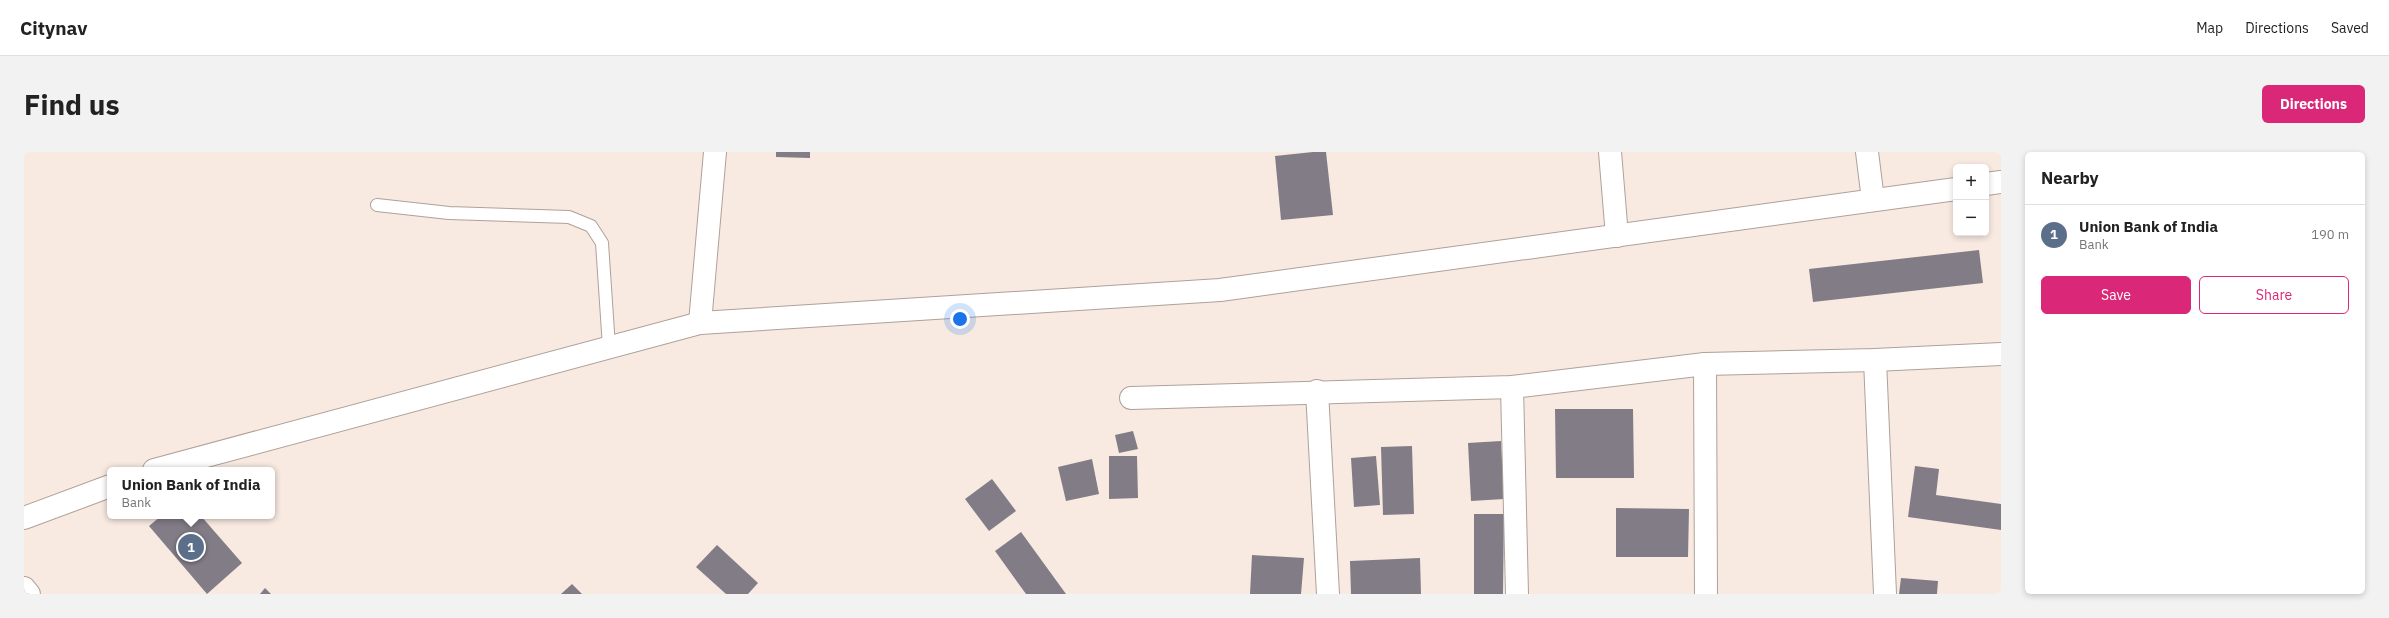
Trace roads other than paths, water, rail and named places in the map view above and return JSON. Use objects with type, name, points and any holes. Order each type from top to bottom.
[{"type":"street","points":[[700,322],[715,152]]},
{"type":"street","points":[[1610,152],[1617,236]]},
{"type":"street","points":[[1867,152],[1873,200]]},
{"type":"street","points":[[1989,184],[2001,182]]},
{"type":"street","points":[[165,467],[700,322],[1220,290],[1953,189]]},
{"type":"street","points":[[1131,398],[1316,391],[1512,387],[1705,364],[1875,360],[2001,354]]},
{"type":"street","points":[[1875,360],[1885,594]]},
{"type":"street","points":[[1705,364],[1706,594]]},
{"type":"street","points":[[1512,387],[1517,594]]},
{"type":"street","points":[[1316,391],[1328,594]]},
{"type":"street","points":[[24,518],[107,487]]},
{"type":"street","points":[[24,588],[28,594]]},
{"type":"lane","points":[[377,205],[449,213],[569,217],[591,226],[602,243],[609,347]]},
{"type":"place","name":"Union Bank of India","points":[[191,547]]}]
